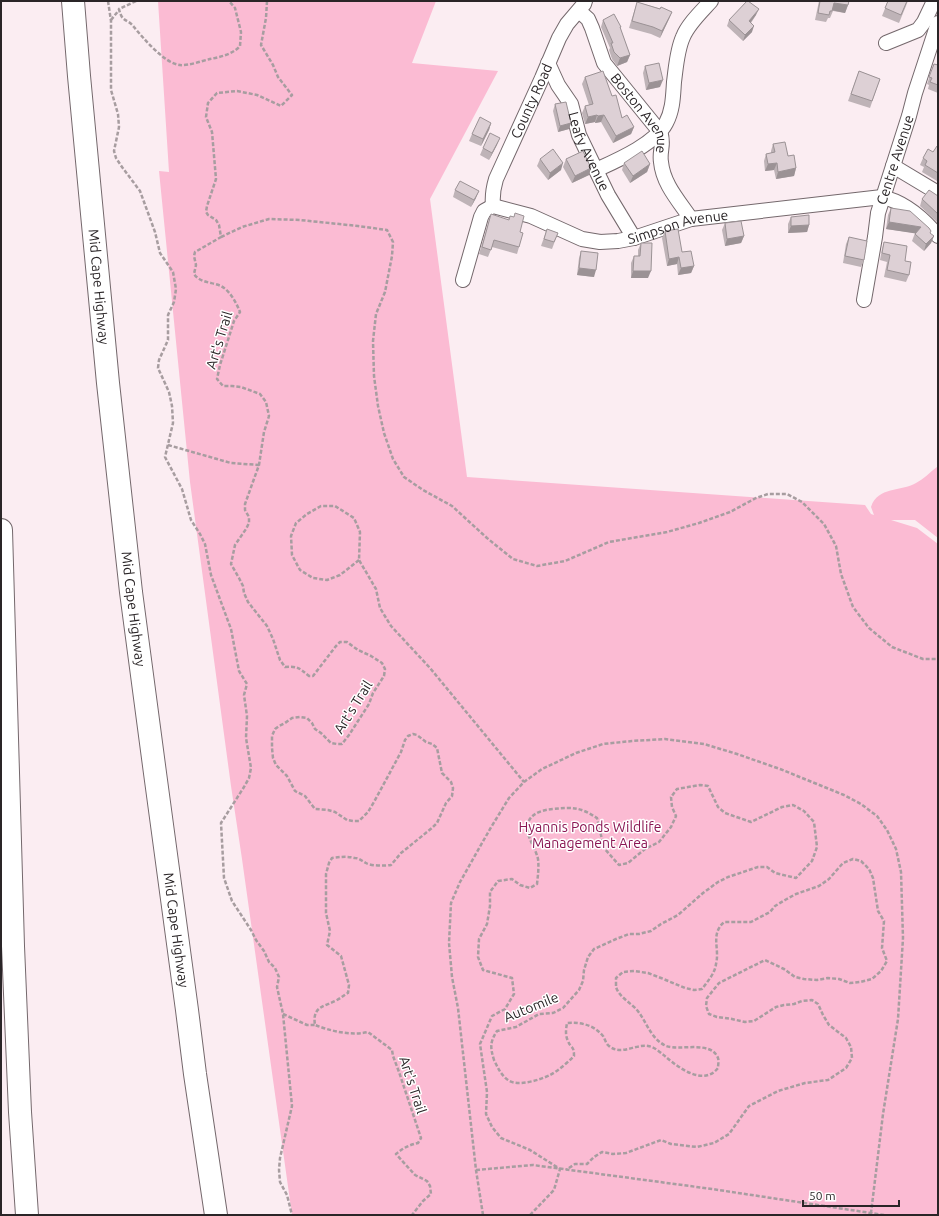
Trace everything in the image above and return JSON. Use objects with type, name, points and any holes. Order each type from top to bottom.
[{"type":"highway","name":"Mid Cape Highway","points":[[73,1],[108,383],[131,592],[195,1074],[216,1215]]},
{"type":"highway","points":[[1,530],[13,946],[20,1112],[27,1215]]},
{"type":"street","points":[[596,170],[633,152],[653,139],[666,124],[673,101],[674,82],[683,36],[711,1]]},
{"type":"street","points":[[886,42],[918,30],[924,22],[934,1]]},
{"type":"street","name":"Boston Avenue","points":[[584,4],[588,20],[604,64],[660,132],[662,138],[660,162],[665,180],[691,219]]},
{"type":"street","name":"County Road","points":[[493,206],[493,190],[496,179],[562,32],[584,4]]},
{"type":"street","name":"Centre Avenue","points":[[864,300],[882,197],[938,26]]},
{"type":"street","name":"Leafy Avenue","points":[[548,64],[558,86],[571,104],[579,135],[608,195],[634,238]]},
{"type":"street","points":[[893,166],[938,193]]},
{"type":"street","name":"Simpson Avenue","points":[[493,206],[531,216],[582,239],[600,242],[634,238],[691,219],[882,197],[893,199],[904,205],[926,222],[938,236]]},
{"type":"street","points":[[463,280],[480,217],[484,211],[493,206]]},
{"type":"path","points":[[108,1],[111,21],[111,90],[118,114],[119,127],[114,151],[116,158],[140,191],[155,232],[160,253],[173,272],[176,289],[174,302],[168,315],[168,340],[159,360],[158,368],[169,392],[172,406],[173,423],[165,456],[182,489],[191,520],[205,544],[211,575],[231,629],[240,671],[247,684],[244,695],[247,716],[246,738],[251,768],[249,778],[221,823],[224,878],[232,901],[264,951],[269,962],[275,968],[278,977],[292,1106],[280,1158],[279,1170],[280,1182],[287,1195],[292,1215]]},
{"type":"path","points":[[111,21],[119,9],[136,1]]},
{"type":"path","points":[[119,9],[120,16],[124,20],[131,23],[147,42],[172,63],[181,66],[222,56],[240,46],[240,32],[235,8],[229,1]]},
{"type":"path","points":[[267,1],[266,18],[261,45],[273,65],[278,77],[292,96],[281,106],[257,95],[237,91],[217,93],[208,103],[206,117],[212,132],[216,179],[206,212],[220,225],[221,237],[242,227],[269,219],[300,220],[387,230],[393,242],[392,256],[385,292],[376,314],[372,341],[374,376],[378,406],[384,433],[394,459],[404,477],[423,490],[452,506],[487,538],[513,559],[537,566],[564,561],[609,542],[667,532],[699,523],[730,512],[756,498],[768,494],[787,494],[802,502],[824,524],[836,546],[841,574],[853,607],[869,628],[892,647],[923,659],[938,659]]},
{"type":"path","name":"Art's Trail","points":[[221,237],[195,252],[194,256],[196,265],[194,274],[197,278],[221,286],[235,300],[240,312],[234,321],[217,379],[223,386],[241,387],[260,394],[266,402],[269,416],[264,432],[259,465],[245,504],[245,510],[249,517],[249,523],[235,545],[232,564],[248,602],[267,626],[282,664],[285,667],[296,666],[301,668],[309,676],[313,676],[336,646],[340,642],[347,642],[382,663],[385,669],[384,676],[373,692],[369,704],[342,744],[331,743],[321,733],[314,729],[312,723],[307,718],[292,718],[275,729],[272,736],[273,758],[276,765],[287,776],[296,790],[305,796],[316,809],[335,812],[347,820],[359,820],[368,812],[401,752],[405,740],[408,736],[413,734],[437,748],[442,773],[451,782],[453,788],[452,796],[446,803],[437,822],[432,828],[401,853],[391,865],[384,866],[366,864],[356,858],[332,858],[326,874],[325,901],[330,931],[327,945],[341,956],[349,985],[348,993],[323,1005],[318,1010],[314,1018],[315,1025],[324,1029],[350,1033],[368,1032],[392,1050],[421,1138],[418,1143],[406,1147],[396,1154],[410,1170],[421,1179],[427,1181],[430,1186],[431,1194],[423,1201],[412,1215]]},
{"type":"path","points":[[168,445],[231,463],[259,465]]},
{"type":"path","points":[[359,560],[340,575],[327,580],[313,578],[306,574],[300,570],[292,555],[291,536],[296,523],[307,514],[321,506],[335,506],[354,518],[360,532],[359,560],[376,589],[380,608],[391,626],[430,668],[524,782]]},
{"type":"path","points":[[483,1215],[476,1170],[458,1008],[452,977],[449,943],[452,903],[460,882],[509,798],[524,782],[542,769],[576,753],[603,744],[665,739],[704,744],[780,769],[844,796],[860,804],[877,816],[887,830],[896,849],[901,872],[903,938],[898,1019],[883,1114],[871,1213]]},
{"type":"path","name":"Automile","points":[[560,1169],[530,1150],[501,1138],[492,1127],[486,1114],[487,1092],[480,1044],[492,1016],[505,1009],[514,994],[512,978],[483,970],[478,957],[479,939],[487,924],[490,906],[490,892],[498,881],[512,879],[520,885],[530,888],[537,884],[539,871],[538,857],[527,832],[529,820],[537,812],[549,809],[570,807],[586,811],[597,818],[604,848],[619,865],[628,863],[645,849],[659,842],[671,827],[676,816],[672,806],[671,797],[677,789],[700,784],[708,786],[718,807],[725,813],[752,822],[782,807],[793,805],[804,811],[814,822],[817,847],[812,861],[796,878],[775,873],[767,867],[758,867],[728,877],[703,893],[678,915],[651,931],[639,934],[629,934],[616,938],[594,949],[588,957],[584,970],[583,981],[579,990],[563,1008],[553,1013],[539,1014],[516,1027],[497,1031],[492,1040],[491,1051],[500,1072],[509,1081],[518,1083],[540,1079],[550,1075],[574,1056],[574,1048],[568,1041],[565,1033],[567,1023],[575,1022],[596,1029],[603,1036],[609,1046],[618,1050],[648,1046],[657,1050],[683,1070],[695,1075],[706,1076],[714,1073],[718,1068],[718,1059],[713,1051],[703,1048],[667,1046],[658,1040],[647,1027],[636,1009],[627,1002],[616,988],[616,978],[623,972],[634,971],[648,973],[685,988],[694,990],[702,989],[713,973],[717,964],[716,936],[718,927],[724,922],[751,922],[770,912],[775,906],[796,894],[819,886],[829,879],[844,863],[853,859],[861,861],[869,869],[873,878],[878,911],[884,921],[882,948],[887,961],[872,979],[850,983],[839,979],[828,978],[817,980],[804,979],[794,977],[784,969],[765,960],[719,983],[707,998],[706,1006],[709,1014],[744,1022],[754,1021],[776,1007],[812,1000],[818,1004],[829,1025],[846,1038],[851,1047],[852,1058],[846,1068],[828,1080],[805,1083],[783,1089],[749,1106],[729,1134],[714,1143],[697,1147],[671,1144],[660,1140],[626,1153],[613,1154],[602,1152],[587,1164],[575,1164],[566,1170]]},
{"type":"path","points":[[283,1014],[307,1025],[315,1025]]},
{"type":"path","points":[[476,1170],[533,1165],[712,1189],[884,1215]]},
{"type":"path","points":[[530,1215],[554,1190],[560,1169]]},
{"type":"green space","name":"Hyannis Ponds Wildlife Management Area","points":[[158,1],[436,1],[412,63],[498,71],[430,199],[467,477],[865,505],[871,514],[874,515],[871,507],[874,500],[879,496],[890,490],[910,486],[916,483],[938,465],[938,538],[915,520],[891,520],[917,528],[938,544],[938,1215],[292,1215],[231,786],[190,482],[159,171],[169,172]]},
{"type":"building","points":[[747,1],[759,9],[749,21],[754,26],[745,35],[729,20]]},
{"type":"building","points":[[820,1],[849,1],[848,5],[834,3],[832,11],[830,11],[829,15],[818,13]]},
{"type":"building","points":[[888,1],[907,1],[901,15],[885,8]]},
{"type":"building","points":[[637,2],[660,9],[661,7],[672,12],[662,31],[632,21]]},
{"type":"building","points":[[614,14],[621,27],[630,55],[620,58],[614,52],[611,43],[613,43],[603,20]]},
{"type":"building","points":[[659,63],[663,80],[649,83],[645,66]]},
{"type":"building","points":[[934,64],[938,65],[938,85],[930,82],[932,78],[929,77]]},
{"type":"building","points":[[603,71],[612,96],[616,95],[622,118],[627,115],[634,127],[616,136],[604,115],[588,117],[585,106],[593,104],[585,77]]},
{"type":"building","points":[[859,71],[880,79],[872,101],[851,94]]},
{"type":"building","points":[[566,102],[571,123],[560,126],[555,104]]},
{"type":"building","points":[[480,117],[491,123],[483,139],[472,134]]},
{"type":"building","points":[[490,133],[500,138],[492,153],[483,148]]},
{"type":"building","points":[[785,142],[788,156],[794,155],[796,168],[778,172],[777,163],[768,164],[766,154],[775,152],[773,144]]},
{"type":"building","points":[[937,146],[938,173],[925,165],[927,161],[923,158],[928,149],[933,152]]},
{"type":"building","points":[[553,149],[563,163],[550,173],[540,159]]},
{"type":"building","points":[[583,151],[591,168],[575,176],[566,159]]},
{"type":"building","points":[[642,151],[650,164],[633,176],[624,163]]},
{"type":"building","points":[[460,181],[479,191],[474,200],[455,190]]},
{"type":"building","points":[[929,190],[938,196],[938,214],[922,199]]},
{"type":"building","points":[[891,208],[910,211],[929,228],[931,231],[930,233],[934,236],[926,244],[915,234],[921,227],[889,222]]},
{"type":"building","points":[[515,213],[524,216],[520,232],[523,233],[519,247],[494,240],[491,250],[482,247],[491,214],[509,220],[510,216],[514,217]]},
{"type":"building","points":[[809,215],[809,225],[791,226],[791,217]]},
{"type":"building","points":[[741,221],[744,236],[727,239],[725,223]]},
{"type":"building","points":[[547,229],[558,233],[554,242],[544,239]]},
{"type":"building","points":[[678,229],[682,252],[691,251],[694,266],[681,268],[679,257],[669,259],[665,231]]},
{"type":"building","points":[[849,237],[867,241],[864,260],[845,256]]},
{"type":"building","points":[[884,242],[907,246],[905,261],[911,262],[909,275],[887,270],[890,255],[882,253]]},
{"type":"building","points":[[641,243],[652,243],[651,271],[633,271],[634,256],[640,256]]},
{"type":"building","points":[[581,251],[598,253],[596,270],[579,268]]}]
